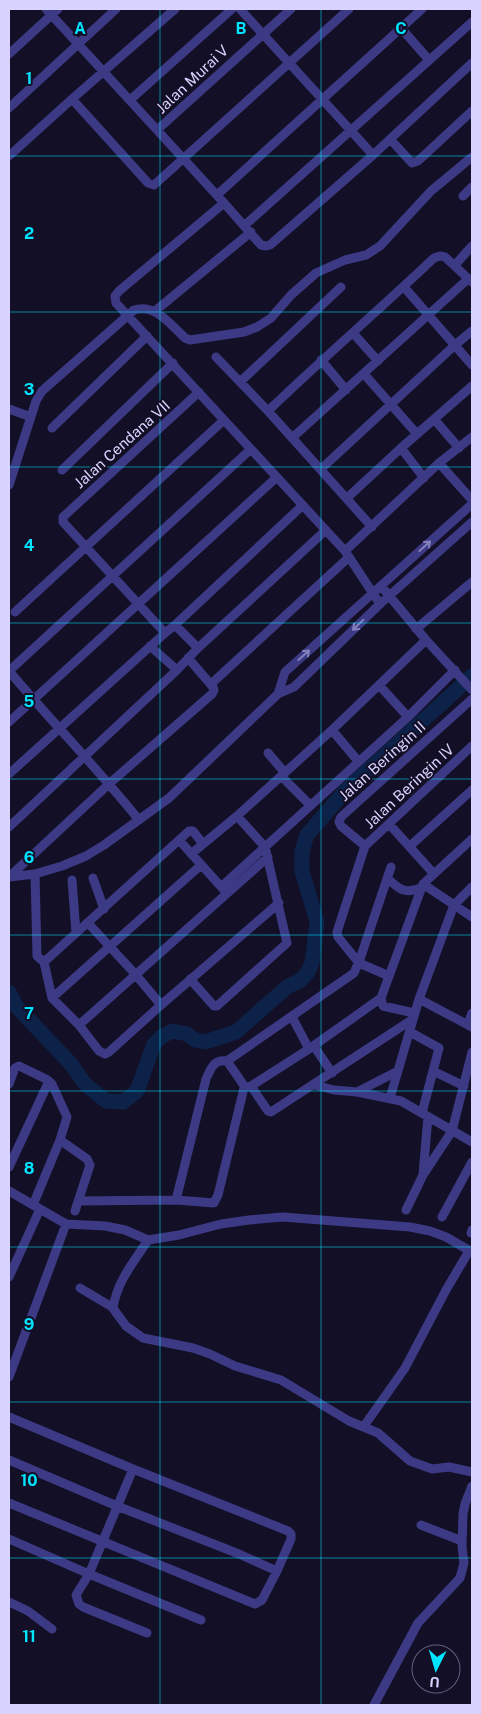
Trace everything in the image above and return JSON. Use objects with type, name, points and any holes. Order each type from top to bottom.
[{"type":"street","points":[[9,108],[77,43],[116,9]]},
{"type":"street","points":[[9,156],[175,9]]},
{"type":"street","points":[[130,100],[232,9]]},
{"type":"street","points":[[240,9],[373,154]]},
{"type":"street","name":"Jalan Murai V","points":[[157,130],[291,9]]},
{"type":"street","points":[[72,99],[149,184],[154,185],[184,160],[288,62],[348,9]]},
{"type":"street","points":[[217,195],[422,9]]},
{"type":"street","points":[[9,54],[52,11],[77,43],[105,71],[261,245],[266,246],[270,245],[390,139],[472,63]]},
{"type":"street","points":[[155,310],[248,229],[350,130],[472,22]]},
{"type":"street","points":[[401,28],[429,60]]},
{"type":"street","points":[[390,139],[412,163],[418,161],[472,111]]},
{"type":"street","points":[[9,485],[38,396],[134,310],[143,308],[155,310],[185,338],[190,340],[244,332],[257,327],[271,318],[291,295],[320,270],[366,254],[380,246],[426,196],[472,157]]},
{"type":"street","points":[[463,196],[472,187]]},
{"type":"street","points":[[224,203],[116,294],[116,303],[326,530],[347,555],[380,604]]},
{"type":"street","points":[[456,265],[472,246]]},
{"type":"street","points":[[268,411],[320,360],[353,333],[434,258],[445,256],[456,265],[470,281],[292,438]]},
{"type":"street","points":[[240,382],[341,286]]},
{"type":"street","points":[[404,287],[472,365]]},
{"type":"street","points":[[321,470],[454,345],[472,331]]},
{"type":"street","points":[[353,333],[378,361]]},
{"type":"street","points":[[52,428],[147,336]]},
{"type":"street","points":[[216,357],[268,411],[372,527]]},
{"type":"street","points":[[320,360],[346,390]]},
{"type":"street","points":[[62,470],[173,363]]},
{"type":"street","points":[[364,374],[416,434]]},
{"type":"street","points":[[347,498],[416,434],[472,386]]},
{"type":"street","name":"Jalan Cendana VII","points":[[86,547],[63,522],[63,517],[199,392]]},
{"type":"street","points":[[9,409],[31,417]]},
{"type":"street","points":[[434,419],[459,448]]},
{"type":"street","points":[[15,612],[224,420]]},
{"type":"street","points":[[210,684],[347,555],[372,527],[440,462],[472,436]]},
{"type":"street","points":[[401,448],[424,478]]},
{"type":"street","points":[[139,820],[110,784],[9,671],[251,449]]},
{"type":"street","points":[[278,694],[285,672],[472,502],[440,462]]},
{"type":"street","points":[[9,722],[277,477]]},
{"type":"street","points":[[9,774],[58,728],[175,625],[303,505]]},
{"type":"street","points":[[9,877],[35,874],[86,856],[169,798],[278,694],[294,687],[380,604],[472,522]]},
{"type":"street","points":[[9,828],[85,758],[198,648],[326,530]]},
{"type":"street","points":[[86,547],[139,603],[164,633]]},
{"type":"street","points":[[416,629],[472,582]]},
{"type":"street","points":[[381,586],[416,629],[472,690]]},
{"type":"street","points":[[175,625],[198,648]]},
{"type":"street","points":[[192,854],[332,730],[426,640]]},
{"type":"street","points":[[150,646],[177,670]]},
{"type":"street","points":[[9,877],[212,694],[214,689],[188,658]]},
{"type":"street","points":[[78,1025],[136,975],[310,805],[456,672]]},
{"type":"street","points":[[379,685],[408,717]]},
{"type":"street","name":"Jalan Beringin II","points":[[365,846],[341,826],[339,822],[342,817],[472,699]]},
{"type":"street","points":[[332,730],[358,761]]},
{"type":"street","name":"Jalan Beringin IV","points":[[365,846],[472,746]]},
{"type":"street","points":[[268,753],[283,774],[310,805]]},
{"type":"street","points":[[410,846],[472,790]]},
{"type":"street","points":[[190,980],[214,1006],[218,1005],[286,944],[287,939],[266,847],[237,816]]},
{"type":"street","points":[[388,824],[434,874]]},
{"type":"street","points":[[44,962],[189,831],[192,831],[203,844]]},
{"type":"street","points":[[387,878],[403,891],[410,892],[422,886],[472,839]]},
{"type":"street","points":[[179,840],[224,890]]},
{"type":"street","points":[[365,846],[337,932],[338,937],[359,963],[389,976]]},
{"type":"street","points":[[224,890],[268,857]]},
{"type":"street","points":[[52,998],[201,865]]},
{"type":"street","points":[[227,1061],[354,973],[391,867]]},
{"type":"street","points":[[35,874],[37,956],[44,962],[52,998],[78,1025],[99,1051],[106,1053],[278,902]]},
{"type":"street","points":[[93,878],[104,909]]},
{"type":"street","points":[[72,880],[76,933]]},
{"type":"street","points":[[422,886],[472,917]]},
{"type":"street","points":[[414,1016],[383,1006],[381,998],[422,886]]},
{"type":"street","points":[[390,1098],[419,998],[454,905],[472,887]]},
{"type":"street","points":[[88,923],[161,1005]]},
{"type":"street","points":[[80,1201],[176,1200],[212,1203],[215,1201],[243,1090],[312,1047],[381,998]]},
{"type":"street","points":[[419,998],[470,1026],[472,1013]]},
{"type":"street","points":[[176,1200],[206,1078],[215,1063],[220,1060],[227,1061],[269,1113],[315,1085],[414,1016]]},
{"type":"street","points":[[292,1017],[332,1073]]},
{"type":"street","points":[[410,1032],[438,1046],[425,1115],[423,1175]]},
{"type":"street","points":[[406,1210],[423,1175],[452,1130],[472,1052]]},
{"type":"street","points":[[9,1084],[16,1068],[19,1066],[49,1081],[55,1087],[67,1117],[36,1207],[9,1277]]},
{"type":"street","points":[[357,1092],[398,1071]]},
{"type":"street","points":[[433,1071],[464,1086]]},
{"type":"street","points":[[9,1167],[49,1081]]},
{"type":"street","points":[[315,1085],[334,1090],[390,1098],[407,1103],[472,1142]]},
{"type":"street","points":[[60,1140],[86,1159],[90,1165],[80,1201],[75,1211]]},
{"type":"street","points":[[442,1217],[472,1162]]},
{"type":"street","points":[[9,1191],[66,1224],[104,1226],[125,1230],[148,1240],[179,1235],[221,1224],[283,1217],[410,1227],[446,1237],[471,1251],[446,1290],[406,1368],[364,1426]]},
{"type":"street","points":[[9,1376],[66,1224]]},
{"type":"street","points":[[113,1308],[117,1289],[148,1240]]},
{"type":"street","points":[[80,1288],[113,1308],[126,1326],[143,1338],[173,1343],[202,1351],[235,1366],[281,1380],[348,1420],[364,1426],[383,1437],[396,1451],[410,1461],[432,1469],[449,1467],[472,1472]]},
{"type":"street","points":[[9,1418],[133,1470],[290,1532],[291,1539],[262,1600],[255,1604],[9,1503]]},
{"type":"street","points":[[9,1460],[277,1571]]},
{"type":"street","points":[[133,1470],[89,1574],[77,1592],[79,1604],[147,1633]]},
{"type":"street","points":[[374,1705],[418,1623],[460,1578],[464,1563],[462,1543],[464,1509],[472,1486]]},
{"type":"street","points":[[421,1525],[472,1549]]},
{"type":"street","points":[[9,1539],[201,1620]]},
{"type":"street","points":[[9,1602],[28,1611],[52,1629]]},
{"type":"waterway","points":[[9,992],[16,1006],[71,1064],[85,1084],[106,1101],[123,1102],[137,1091],[154,1044],[161,1037],[172,1031],[187,1034],[195,1040],[205,1042],[236,1032],[287,987],[301,980],[308,972],[312,963],[317,922],[302,871],[302,851],[307,835],[345,791],[472,676]]}]
